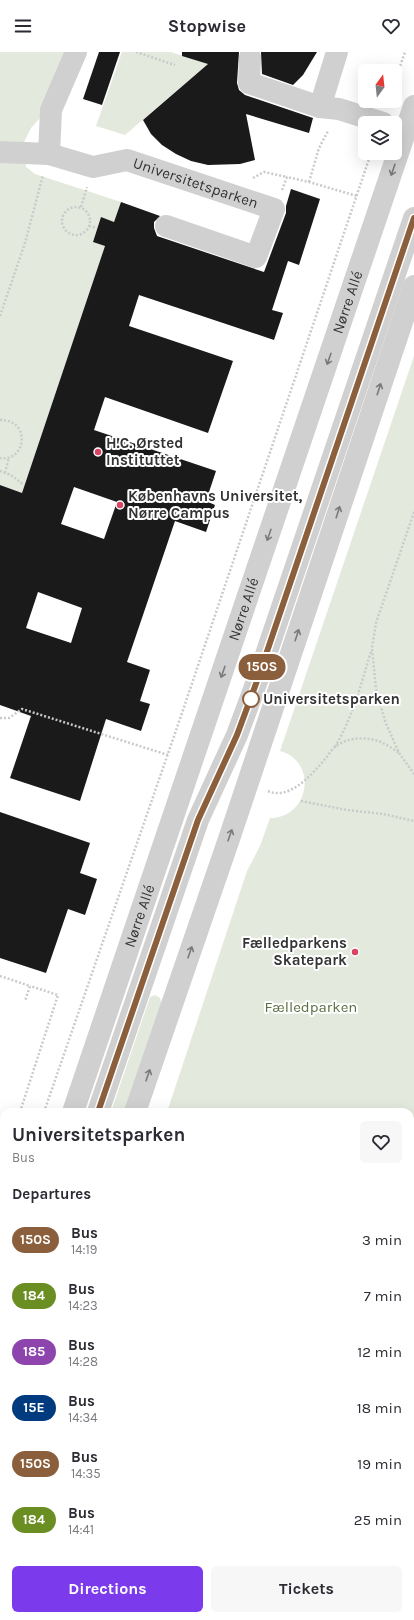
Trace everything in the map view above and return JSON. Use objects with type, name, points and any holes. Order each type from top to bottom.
[{"type":"street","points":[[49,154],[51,110],[76,52]]},
{"type":"street","points":[[330,108],[337,52]]},
{"type":"street","points":[[250,57],[249,83],[359,116]]},
{"type":"street","name":"Nørre Allé","points":[[402,126],[414,106]]},
{"type":"street","name":"Universitetsparken","points":[[0,152],[49,154],[94,167],[127,160],[274,209]]},
{"type":"street","name":"Nørre Allé","points":[[74,1108],[390,160]]},
{"type":"street","points":[[166,226],[256,257],[274,209]]},
{"type":"street","points":[[99,1108],[198,820],[237,735],[257,681],[414,218]]},
{"type":"street","points":[[136,1108],[232,829],[414,286]]},
{"type":"path","points":[[136,52],[175,65]]},
{"type":"path","points":[[401,64],[405,52]]},
{"type":"path","points":[[309,182],[330,108]]},
{"type":"path","points":[[0,316],[25,243],[49,154]]},
{"type":"path","points":[[45,1108],[369,160]]},
{"type":"path","points":[[274,209],[287,177],[357,196]]},
{"type":"path","points":[[72,207],[81,207],[90,217],[89,226],[83,233],[74,235],[69,233],[63,226],[62,217],[64,212],[72,207]]},
{"type":"path","points":[[89,226],[97,228]]},
{"type":"path","points":[[0,420],[12,422],[21,432],[22,444],[19,450],[9,457],[0,458]]},
{"type":"path","points":[[5,473],[9,457]]},
{"type":"path","points":[[0,471],[11,475],[24,485]]},
{"type":"path","points":[[263,788],[273,793],[283,793],[297,786],[326,758],[335,747],[344,731],[355,706],[372,648],[376,623],[414,512]]},
{"type":"path","points":[[372,648],[376,689],[385,721],[399,753],[414,774]]},
{"type":"path","points":[[0,718],[9,718],[22,709],[167,755]]},
{"type":"path","points":[[335,747],[344,742],[357,738],[370,739],[382,742],[399,753]]},
{"type":"path","points":[[301,801],[347,810],[382,814],[414,821]]},
{"type":"path","points":[[0,976],[58,995],[21,1108]]},
{"type":"path","points":[[25,1001],[30,986]]},
{"type":"green space","points":[[0,52],[68,52],[40,118],[31,128],[24,142],[26,167],[35,174],[121,202],[114,222],[101,217],[93,242],[105,246],[22,493],[0,485]]},
{"type":"green space","points":[[122,52],[171,52],[208,64],[125,135],[96,126]]},
{"type":"green space","name":"Fælledparken","points":[[414,356],[414,1108],[168,1108],[247,871],[260,846],[270,818],[283,816],[294,809],[301,799],[304,788],[304,777],[300,766],[292,757],[280,751]]},
{"type":"green space","points":[[155,995],[160,998],[162,1004],[125,1108],[112,1108],[150,997]]},
{"type":"building","points":[[99,52],[120,52],[102,105],[83,99]]},
{"type":"building","points":[[182,52],[239,52],[237,83],[239,90],[245,95],[313,118],[309,133],[246,114],[255,160],[240,164],[208,165],[191,161],[176,154],[162,145],[151,134],[143,120],[208,64],[182,56]]},
{"type":"building","points":[[261,52],[317,52],[303,75],[293,85],[262,74]]},
{"type":"building","name":"H.C. Ørsted Instituttet","points":[[291,189],[320,199],[299,265],[288,261],[272,310],[283,313],[274,340],[139,295],[129,326],[233,361],[208,433],[105,397],[94,430],[216,471],[206,501],[215,505],[206,532],[175,521],[127,662],[150,670],[140,701],[150,704],[141,731],[106,719],[80,801],[10,778],[31,716],[0,705],[0,485],[22,493],[105,246],[93,242],[101,217],[114,222],[121,202],[160,216],[154,222],[154,228],[157,236],[264,272],[286,213],[286,206]],"holes":[[[74,487],[117,502],[104,539],[61,524]],[[38,592],[82,608],[71,643],[26,628]]]},
{"type":"building","points":[[0,812],[90,843],[80,873],[97,879],[85,915],[68,909],[46,973],[0,958]]},
{"type":"bus line","name":"150S","points":[[99,1108],[198,820],[237,735],[257,681],[414,218]]},
{"type":"place","name":"H.C. Ørsted Instituttet","points":[[98,452]]},
{"type":"place","name":"Københavns Universitet, Nørre Campus","points":[[120,505]]},
{"type":"place","name":"Universitetsparken","points":[[251,699]]},
{"type":"place","name":"Fælledparkens Skatepark","points":[[355,952]]}]
